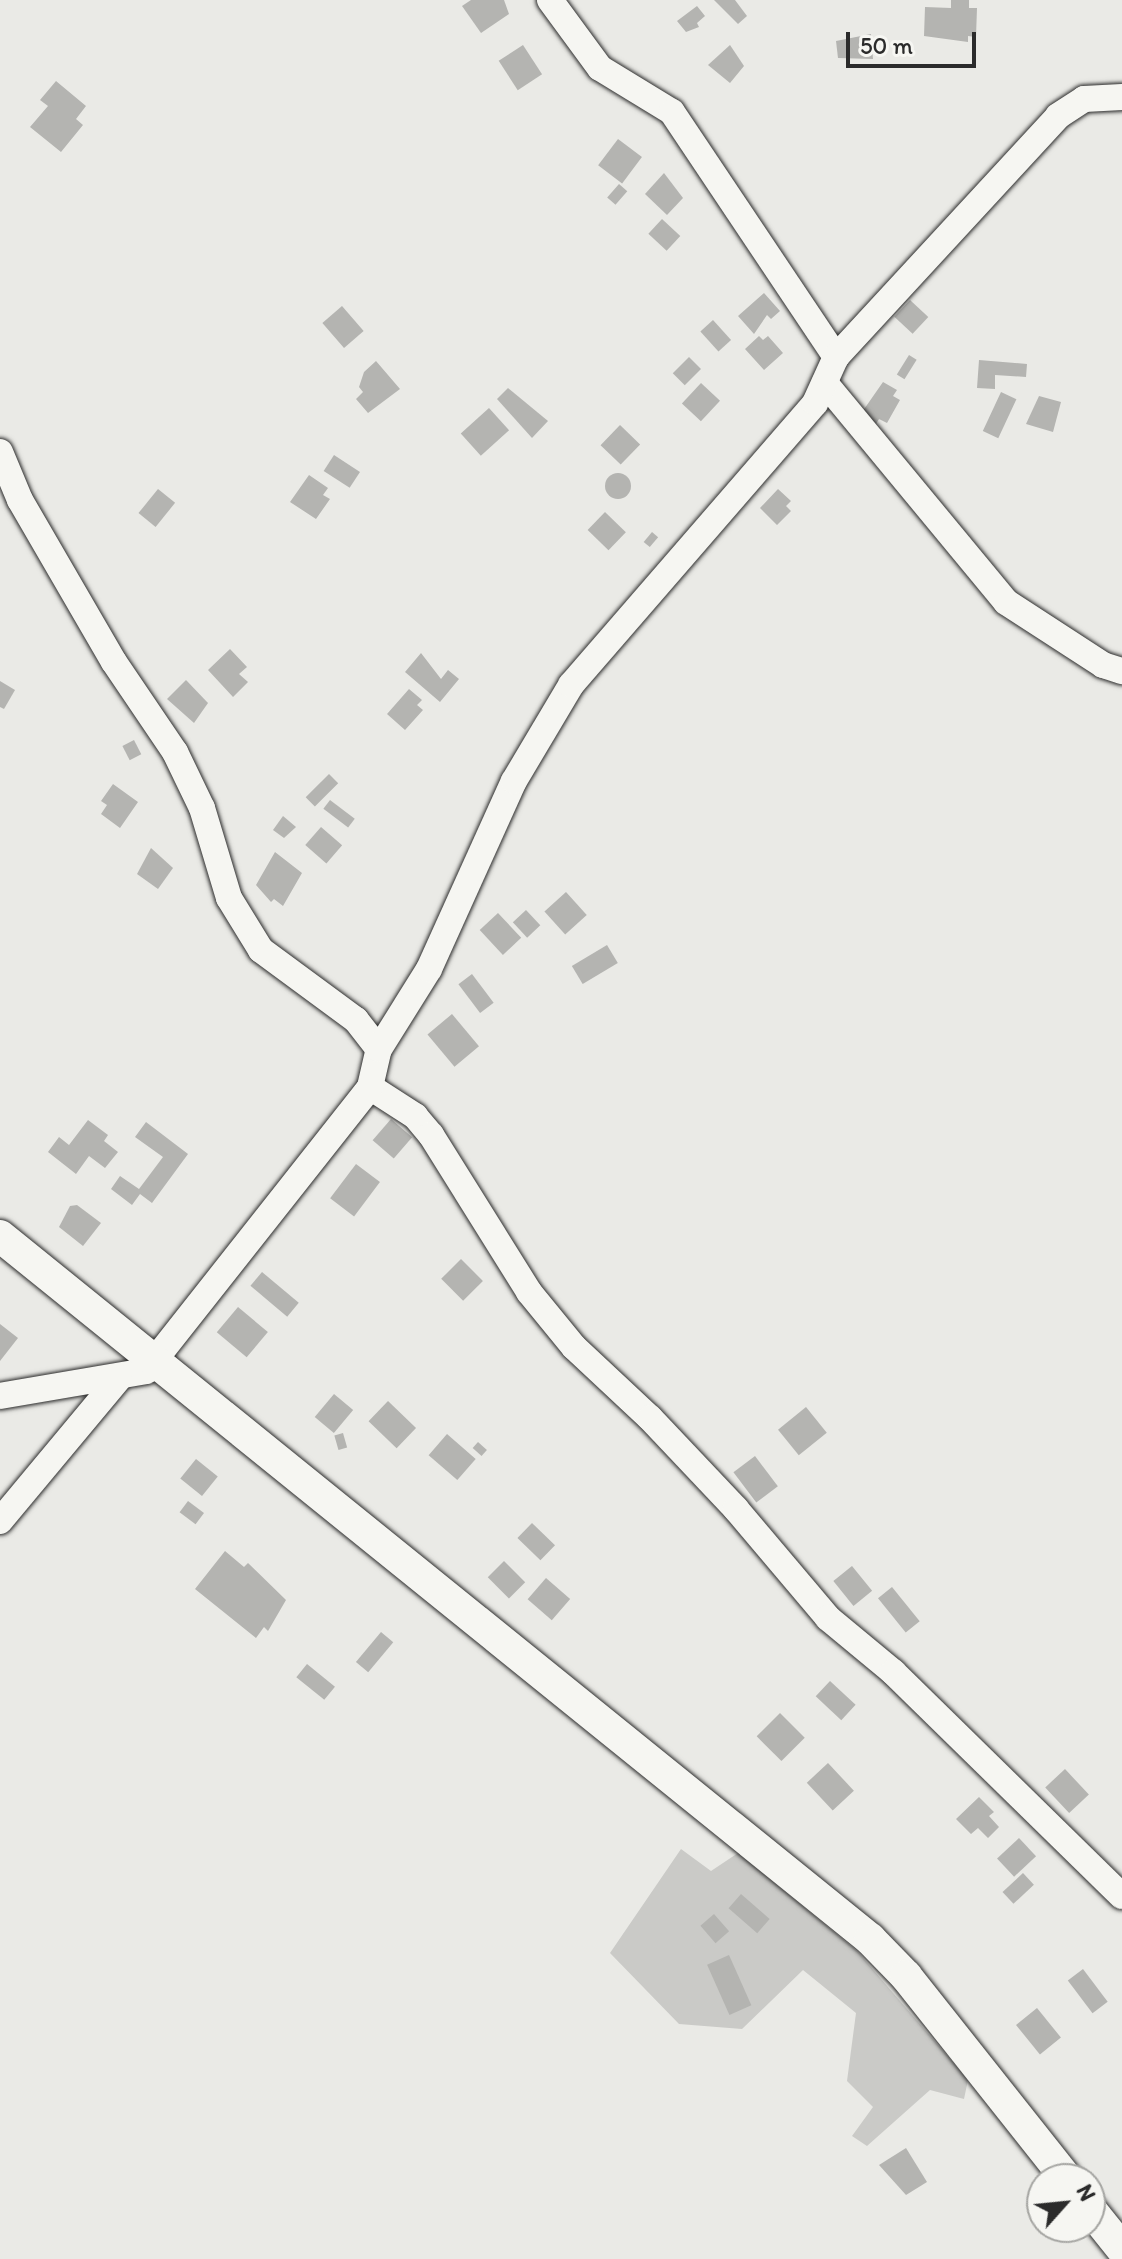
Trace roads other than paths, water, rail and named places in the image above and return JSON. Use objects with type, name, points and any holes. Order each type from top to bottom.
[{"type":"main road","points":[[0,1236],[870,1939],[906,1976],[1054,2163]]},
{"type":"main road","points":[[1106,2229],[1122,2249]]},
{"type":"street","points":[[550,0],[600,68],[672,112],[836,357]]},
{"type":"street","points":[[0,1396],[146,1371],[370,1087],[379,1049],[429,969],[514,781],[571,685],[815,403],[836,357],[1058,116],[1084,99],[1122,97]]},
{"type":"street","points":[[825,383],[1006,602],[1103,665],[1122,671]]},
{"type":"street","points":[[0,452],[20,500],[99,637],[175,752],[202,808],[229,898],[261,950],[356,1020],[379,1049]]},
{"type":"street","points":[[370,1087],[415,1116],[431,1135],[529,1292],[574,1347],[693,1463],[828,1618],[893,1672],[1122,1896]]},
{"type":"street","points":[[0,1521],[119,1378]]}]
